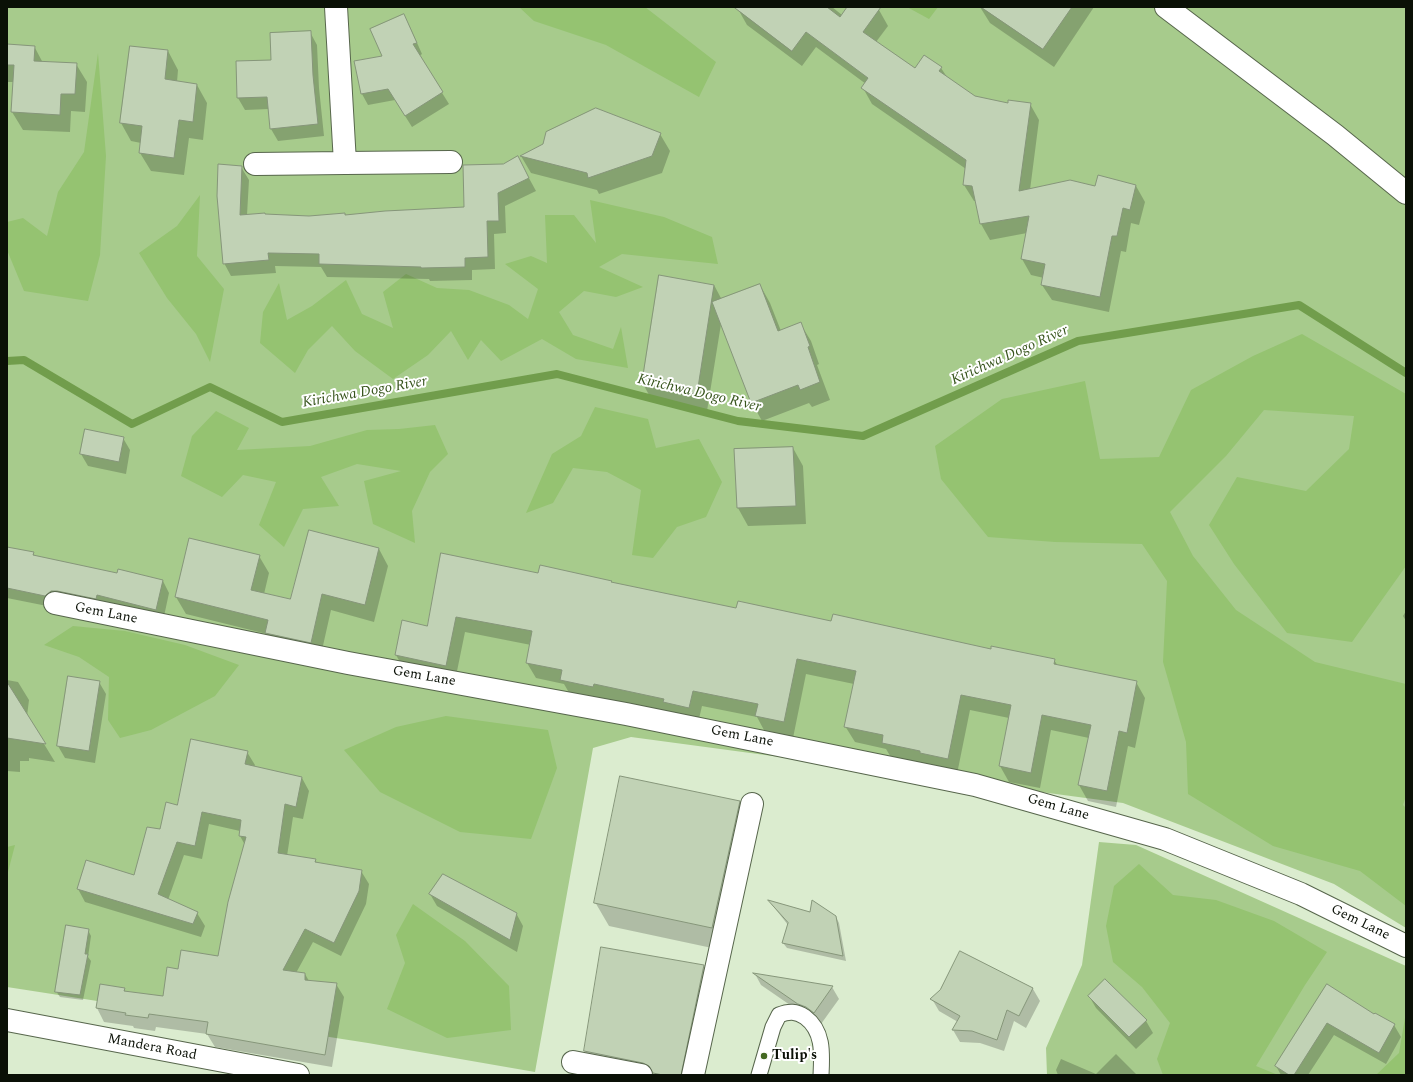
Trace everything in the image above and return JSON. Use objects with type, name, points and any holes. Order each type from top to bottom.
[{"type":"street","points":[[336,7],[345,163]]},
{"type":"street","points":[[1166,7],[1335,135],[1406,193]]},
{"type":"street","points":[[255,164],[451,162]]},
{"type":"street","name":"Gem Lane","points":[[55,603],[348,663],[626,714],[975,785],[1165,839],[1301,894],[1406,946]]},
{"type":"street","points":[[693,1075],[752,804]]},
{"type":"street","name":"Mandera Road","points":[[7,1020],[298,1075]]},
{"type":"street","points":[[572,1062],[641,1075]]},
{"type":"lane","points":[[759,1075],[772,1027],[779,1015],[789,1011],[800,1014],[810,1021],[818,1030],[821,1044],[821,1075]]},
{"type":"green space","points":[[7,7],[1406,7],[1406,928],[1334,884],[1123,803],[631,737],[593,748],[535,1072],[368,1043],[7,987]]},
{"type":"green space","points":[[519,7],[645,7],[716,62],[699,97],[606,45],[534,21]]},
{"type":"green space","points":[[907,7],[938,7],[929,19]]},
{"type":"green space","points":[[98,53],[106,156],[100,255],[88,301],[24,291],[7,250],[7,222],[23,218],[47,236],[58,192],[84,152]]},
{"type":"green space","points":[[200,195],[197,256],[224,289],[210,362],[196,334],[167,298],[139,253],[177,226]]},
{"type":"green space","points":[[590,200],[664,217],[712,237],[718,264],[622,254],[599,267],[643,287],[616,297],[584,291],[559,312],[573,335],[613,349],[621,327],[628,368],[576,359],[542,339],[501,361],[481,340],[468,360],[451,331],[428,355],[393,379],[355,351],[332,326],[308,350],[295,373],[260,343],[263,312],[279,283],[287,320],[312,306],[346,280],[362,314],[393,328],[383,292],[406,274],[437,288],[469,290],[509,305],[528,319],[538,289],[505,264],[531,256],[547,263],[545,215],[574,215],[596,243]]},
{"type":"green space","points":[[1302,334],[1406,394],[1406,566],[1352,642],[1287,633],[1234,564],[1209,525],[1237,477],[1306,491],[1349,449],[1354,416],[1264,410],[1226,456],[1170,512],[1193,556],[1236,610],[1315,662],[1406,684],[1406,796],[1403,805],[1406,808],[1406,906],[1360,871],[1273,846],[1188,794],[1186,742],[1163,662],[1167,581],[1142,544],[1055,542],[988,537],[941,479],[935,446],[1002,399],[1085,381],[1100,459],[1159,457],[1191,390],[1253,356]]},
{"type":"green space","points":[[595,407],[648,419],[656,448],[699,439],[722,482],[706,517],[677,527],[653,558],[632,555],[641,490],[607,472],[573,468],[553,503],[526,513],[552,454],[581,436]]},
{"type":"green space","points":[[216,411],[249,428],[237,450],[310,446],[367,430],[399,429],[435,425],[448,454],[430,472],[412,511],[415,543],[373,524],[364,481],[401,471],[357,464],[321,477],[339,506],[303,509],[284,547],[259,525],[276,482],[243,475],[222,497],[181,476],[192,436]]},
{"type":"green space","points":[[73,626],[125,631],[185,645],[239,665],[215,696],[151,730],[120,738],[108,720],[109,677],[79,657],[44,645]]},
{"type":"green space","points":[[446,716],[548,730],[557,768],[531,839],[460,832],[380,792],[344,750],[396,727]]},
{"type":"green space","points":[[1099,842],[1136,845],[1406,966],[1406,1075],[1047,1075],[1046,1048],[1082,965]]},
{"type":"green space","points":[[15,845],[8,872],[7,873],[7,847]]},
{"type":"green space","points":[[1139,864],[1173,895],[1216,900],[1274,921],[1327,952],[1305,985],[1256,1066],[1278,1075],[1163,1075],[1157,1059],[1170,1023],[1142,987],[1113,962],[1106,926],[1114,886]]},
{"type":"green space","points":[[413,904],[465,941],[509,986],[511,1030],[447,1038],[387,1009],[405,963],[396,935]]},
{"type":"green space","points":[[1406,1012],[1406,1075],[1376,1075],[1399,1053]]},
{"type":"building","points":[[734,7],[827,7],[840,17],[847,7],[881,7],[863,32],[915,68],[924,55],[942,67],[939,71],[975,96],[1008,103],[1008,100],[1031,103],[1019,191],[1070,180],[1095,186],[1098,175],[1136,185],[1130,210],[1123,208],[1117,236],[1112,236],[1100,297],[1041,285],[1045,264],[1021,259],[1029,216],[980,224],[972,186],[963,185],[966,160],[861,88],[868,78],[806,32],[792,51]]},
{"type":"building","points":[[981,7],[1072,7],[1043,49]]},
{"type":"building","points":[[404,14],[417,43],[413,44],[443,92],[405,116],[388,89],[361,94],[354,61],[382,56],[370,29]]},
{"type":"building","points":[[311,31],[313,75],[318,124],[270,129],[267,97],[237,98],[236,61],[271,60],[270,33]]},
{"type":"building","points":[[7,44],[35,46],[34,61],[77,63],[75,94],[61,94],[60,115],[11,112],[14,65],[7,65]]},
{"type":"building","points":[[130,46],[168,50],[165,79],[197,84],[193,122],[179,120],[174,158],[139,153],[142,126],[120,123]]},
{"type":"building","points":[[596,108],[661,133],[652,156],[588,178],[587,173],[520,156],[543,144],[546,132]]},
{"type":"building","points":[[518,156],[529,178],[498,193],[499,221],[487,221],[488,257],[465,258],[465,267],[421,268],[319,264],[319,254],[268,253],[269,260],[223,264],[217,196],[218,164],[242,166],[240,215],[265,213],[309,216],[464,207],[463,165],[503,164]]},
{"type":"building","points":[[659,275],[714,285],[697,394],[642,384]]},
{"type":"building","points":[[760,284],[778,331],[801,322],[810,346],[808,347],[820,382],[800,390],[798,385],[751,403],[712,302]]},
{"type":"building","points":[[85,429],[124,437],[119,462],[80,454]]},
{"type":"building","points":[[793,447],[796,506],[737,508],[734,449]]},
{"type":"building","points":[[309,530],[379,548],[365,605],[322,594],[311,643],[265,633],[268,620],[175,597],[189,538],[260,555],[251,590],[290,599]]},
{"type":"building","points":[[7,547],[34,552],[33,555],[117,573],[118,569],[163,580],[156,610],[97,595],[96,599],[51,591],[45,596],[7,588]]},
{"type":"building","points":[[441,553],[538,573],[540,565],[612,581],[611,582],[736,608],[738,601],[831,621],[833,614],[991,649],[991,646],[1055,659],[1054,664],[1137,681],[1127,733],[1119,731],[1107,791],[1078,785],[1091,725],[1042,715],[1031,773],[999,766],[1011,705],[961,695],[948,759],[920,753],[920,751],[882,743],[883,735],[844,727],[856,671],[797,659],[784,722],[755,716],[758,704],[693,691],[689,708],[663,702],[664,699],[594,684],[593,687],[560,680],[562,670],[526,663],[532,631],[456,617],[446,666],[395,655],[402,620],[427,626]]},
{"type":"building","points":[[68,676],[100,681],[89,751],[57,746]]},
{"type":"building","points":[[7,682],[46,744],[7,738]]},
{"type":"building","points":[[191,739],[248,751],[245,764],[302,777],[296,807],[285,804],[278,853],[316,859],[315,862],[362,870],[359,891],[334,943],[305,929],[283,970],[305,973],[305,980],[337,983],[325,1055],[206,1034],[208,1022],[149,1014],[148,1018],[125,1015],[126,1013],[96,1008],[100,984],[125,988],[124,991],[163,996],[167,967],[178,969],[181,950],[218,956],[228,902],[246,837],[239,836],[241,820],[202,812],[195,846],[177,842],[158,894],[198,912],[193,924],[77,889],[86,860],[134,875],[147,827],[160,829],[166,802],[177,805]]},
{"type":"building","points":[[620,776],[740,801],[712,928],[594,903]]},
{"type":"building","points":[[443,874],[517,913],[510,940],[429,894]]},
{"type":"building","points":[[768,900],[810,912],[812,900],[836,916],[843,956],[782,943],[788,923]]},
{"type":"building","points":[[66,925],[89,929],[85,954],[88,954],[80,995],[55,992]]},
{"type":"building","points":[[601,947],[704,965],[681,1075],[663,1075],[653,1073],[649,1066],[643,1063],[584,1051]]},
{"type":"building","points":[[960,951],[1033,988],[1019,1016],[1007,1010],[997,1040],[972,1031],[952,1030],[960,1016],[930,999],[940,990]]},
{"type":"building","points":[[753,973],[833,986],[814,1013],[806,1007],[798,1004]]},
{"type":"building","points":[[1105,979],[1147,1020],[1129,1037],[1088,996]]},
{"type":"building","points":[[1327,984],[1374,1014],[1375,1013],[1395,1024],[1379,1053],[1327,1023],[1294,1075],[1289,1075],[1275,1066]]},
{"type":"waterway","name":"Kirichwa Dogo River","points":[[7,361],[24,360],[132,424],[210,387],[282,422],[557,374],[738,421],[863,436],[1078,341],[1299,305],[1406,373]]},
{"type":"place","name":"Tulip's","points":[[764,1056]]}]
